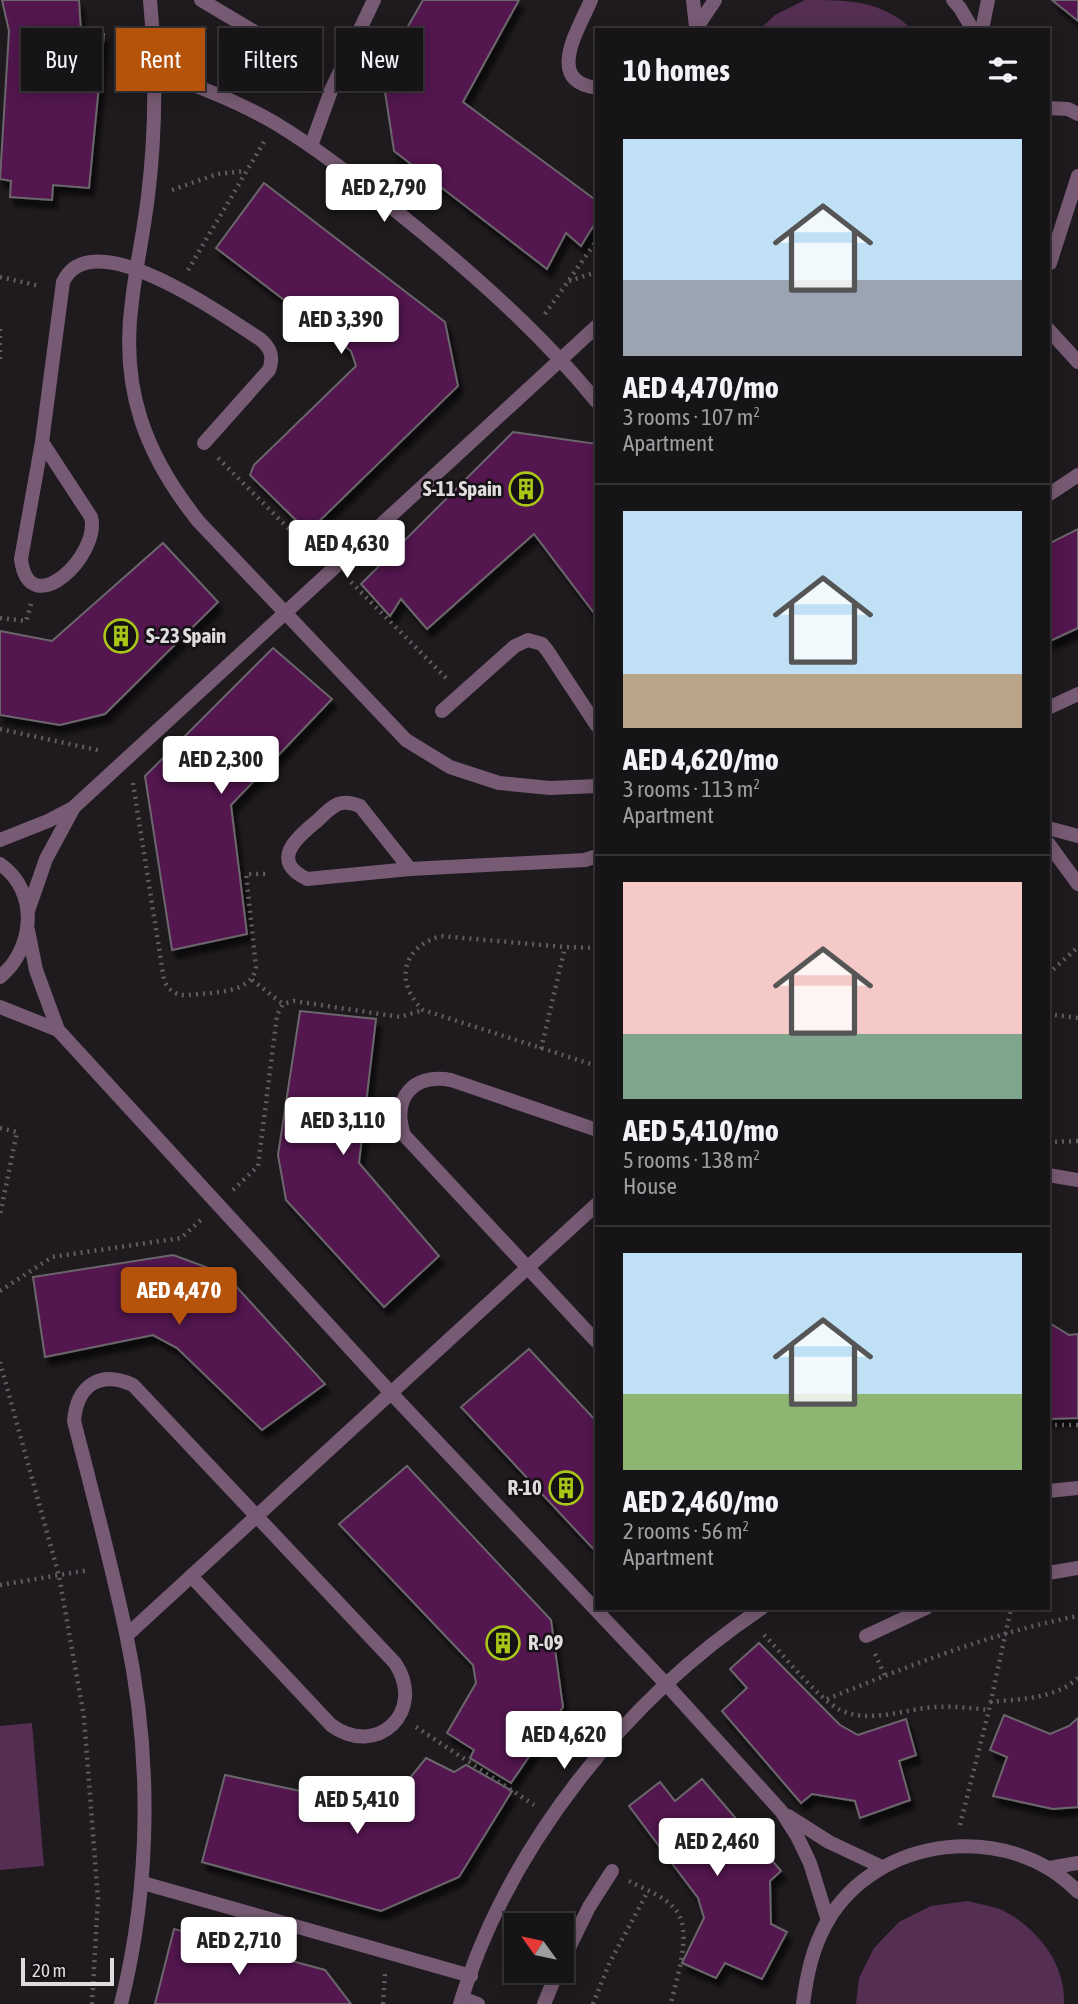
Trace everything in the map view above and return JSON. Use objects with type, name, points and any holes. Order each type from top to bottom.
[{"type":"street","points":[[150,0],[151,28]]},
{"type":"street","points":[[201,0],[248,28]]},
{"type":"street","points":[[311,146],[332,88],[374,0]]},
{"type":"street","points":[[591,0],[567,60],[571,75],[577,82],[595,88]]},
{"type":"street","points":[[693,0],[695,28]]},
{"type":"street","points":[[695,28],[715,0]]},
{"type":"street","points":[[953,0],[972,28]]},
{"type":"street","points":[[982,28],[988,0]]},
{"type":"street","points":[[205,90],[237,103],[311,146],[425,235],[532,333],[595,400]]},
{"type":"street","points":[[154,91],[155,114],[148,198],[128,342],[131,382],[140,420],[155,457],[174,491],[199,522],[405,740],[450,767],[499,783],[550,788],[595,786]]},
{"type":"street","points":[[1050,108],[1068,109],[1078,114]]},
{"type":"street","points":[[1050,263],[1078,176]]},
{"type":"street","points":[[42,442],[91,517],[93,532],[65,577],[56,584],[46,586],[36,584],[28,578],[21,559],[42,442],[61,290],[66,275],[81,263],[92,262],[136,270],[178,287],[266,344],[272,356],[269,370],[204,443]]},
{"type":"street","points":[[0,840],[73,808],[595,328]]},
{"type":"street","points":[[1050,331],[1078,362]]},
{"type":"street","points":[[1050,494],[1078,475]]},
{"type":"street","points":[[442,711],[515,646],[528,640],[536,641],[547,650],[595,723]]},
{"type":"street","points":[[1050,707],[1078,694]]},
{"type":"street","points":[[410,869],[360,806],[349,802],[339,804],[293,840],[289,858],[299,875],[307,878],[410,869],[586,860],[595,857]]},
{"type":"street","points":[[28,911],[46,859],[73,808]]},
{"type":"street","points":[[1050,829],[1078,836]]},
{"type":"street","points":[[1050,846],[1078,884]]},
{"type":"street","points":[[0,864],[21,888],[28,911],[28,930],[42,989],[58,1030],[391,1393],[595,1609]]},
{"type":"street","points":[[0,977],[10,969],[22,951],[28,930]]},
{"type":"street","points":[[0,1007],[58,1030]]},
{"type":"street","points":[[595,1129],[438,1077],[425,1079],[413,1086],[404,1096],[400,1109],[400,1123],[404,1135],[595,1340]]},
{"type":"street","points":[[1050,1175],[1078,1180]]},
{"type":"street","points":[[127,1635],[595,1208]]},
{"type":"street","points":[[121,2004],[138,1924],[143,1883],[140,1734],[127,1635],[74,1420],[82,1393],[92,1383],[106,1379],[120,1379],[133,1384],[255,1517],[395,1663],[401,1673],[406,1694],[400,1716],[380,1734],[354,1737],[341,1732],[331,1725],[191,1576]]},
{"type":"street","points":[[1050,1492],[1078,1488]]},
{"type":"street","points":[[1050,1573],[1078,1568]]},
{"type":"street","points":[[596,1610],[781,1811],[810,1863],[828,1921]]},
{"type":"street","points":[[478,2004],[461,2001],[501,1905],[552,1817],[628,1721],[666,1684],[759,1610]]},
{"type":"street","points":[[866,1636],[922,1610]]},
{"type":"street","points":[[781,1811],[829,1842],[882,1867]]},
{"type":"street","points":[[803,2004],[809,1961],[828,1921],[852,1891],[882,1867],[918,1852],[955,1845],[987,1846],[1019,1854],[1049,1868],[1078,1892]]},
{"type":"street","points":[[1049,1868],[1078,1863]]},
{"type":"street","points":[[574,1938],[589,1907],[612,1871]]},
{"type":"street","points":[[143,1883],[471,1976]]},
{"type":"street","points":[[544,2004],[553,1983]]},
{"type":"path","points":[[178,287],[275,123]]},
{"type":"path","points":[[148,198],[217,174],[246,172]]},
{"type":"path","points":[[532,333],[595,243]]},
{"type":"path","points":[[568,281],[595,273]]},
{"type":"path","points":[[0,277],[61,290]]},
{"type":"path","points":[[0,329],[0,361]]},
{"type":"path","points":[[204,443],[461,693]]},
{"type":"path","points":[[0,618],[26,621],[36,584]]},
{"type":"path","points":[[0,729],[129,757],[164,980],[167,987],[180,996],[240,988],[252,980],[256,967],[246,874],[299,875]]},
{"type":"path","points":[[595,948],[441,936],[416,948],[408,960],[405,974],[406,988],[412,1000],[423,1010],[595,1065]]},
{"type":"path","points":[[541,1049],[565,947]]},
{"type":"path","points":[[1050,972],[1078,947]]},
{"type":"path","points":[[252,980],[284,1004]]},
{"type":"path","points":[[0,1291],[51,1257],[181,1238],[258,1166],[277,1015],[284,1004],[294,1001],[400,1017],[423,1010]]},
{"type":"path","points":[[1050,1014],[1078,1018]]},
{"type":"path","points":[[0,1128],[17,1132],[0,1214]]},
{"type":"path","points":[[1050,1142],[1078,1141]]},
{"type":"path","points":[[0,1362],[59,1576],[84,1717],[96,1854],[97,1920],[92,2004]]},
{"type":"path","points":[[1050,1425],[1078,1424]]},
{"type":"path","points":[[0,1585],[110,1566]]},
{"type":"path","points":[[955,1845],[1011,1610]]},
{"type":"path","points":[[826,1699],[959,1647],[1006,1632],[1078,1616]]},
{"type":"path","points":[[747,1618],[826,1699],[845,1712],[868,1717],[936,1707],[989,1710]]},
{"type":"path","points":[[990,1702],[1043,1696],[1056,1692],[1078,1678]]},
{"type":"path","points":[[400,1716],[552,1817]]},
{"type":"path","points":[[612,1871],[669,1903],[676,1910],[684,1928],[685,1937],[671,2004]]},
{"type":"path","points":[[593,2004],[609,1964],[648,1891]]},
{"type":"shaded area","points":[[805,0],[836,0],[876,7],[911,28],[761,28],[775,15]]},
{"type":"shaded area","points":[[32,1723],[44,1866],[0,1870],[0,1726]]},
{"type":"shaded area","points":[[967,1901],[1004,1911],[1028,1927],[1048,1949],[1055,1962],[1063,1989],[1064,2004],[856,2004],[859,1978],[874,1948],[899,1922],[931,1906]]},
{"type":"building","points":[[2,0],[79,0],[81,28],[21,28],[21,91],[98,91],[89,188],[53,185],[52,200],[10,197],[11,181],[0,179],[9,31]]},
{"type":"building","points":[[423,0],[519,0],[463,102],[595,200],[595,223],[581,246],[566,233],[547,269],[394,151],[385,91],[423,91],[423,28],[407,28]]},
{"type":"building","points":[[1052,0],[1078,0],[1078,21]]},
{"type":"building","points":[[264,183],[445,322],[458,386],[308,532],[250,475],[254,465],[356,366],[351,351],[216,248]]},
{"type":"building","name":"S-11 Spain","points":[[513,432],[595,444],[595,614],[534,534],[427,629],[401,599],[390,616],[361,584]]},
{"type":"building","points":[[1078,529],[1078,628],[1050,641],[1050,543]]},
{"type":"building","name":"S-23 Spain","points":[[163,543],[218,602],[105,714],[60,725],[0,715],[0,631],[52,641]]},
{"type":"building","points":[[273,648],[332,699],[231,805],[247,934],[172,950],[145,776]]},
{"type":"building","points":[[300,1011],[376,1019],[359,1163],[439,1256],[384,1307],[286,1200],[278,1155]]},
{"type":"building","points":[[173,1255],[225,1274],[325,1384],[262,1430],[177,1348],[153,1335],[45,1357],[33,1277]]},
{"type":"building","points":[[1050,1323],[1069,1335],[1078,1334],[1078,1418],[1050,1419]]},
{"type":"building","name":"R-10","points":[[529,1349],[595,1420],[595,1551],[461,1407]]},
{"type":"building","name":"R-09","points":[[407,1466],[551,1620],[563,1707],[511,1783],[470,1758],[474,1750],[447,1733],[476,1683],[473,1665],[339,1524]]},
{"type":"building","points":[[759,1643],[840,1725],[858,1735],[906,1719],[916,1755],[899,1761],[910,1800],[860,1818],[855,1801],[812,1794],[801,1803],[722,1711],[747,1688],[730,1669]]},
{"type":"building","points":[[1004,1715],[1050,1734],[1069,1726],[1078,1718],[1078,1807],[1053,1809],[993,1796],[1007,1757],[990,1750]]},
{"type":"building","points":[[426,1758],[454,1772],[466,1765],[512,1791],[459,1877],[381,1911],[202,1862],[225,1775],[385,1809]]},
{"type":"building","points":[[702,1779],[781,1871],[770,1881],[771,1924],[787,1932],[762,1979],[725,1963],[716,1978],[682,1963],[704,1918],[698,1898],[629,1806],[660,1782],[675,1801]]},
{"type":"building","points":[[174,1929],[325,1970],[351,2004],[155,2004]]},
{"type":"place","name":"S-11 Spain","points":[[526,489]]},
{"type":"place","name":"S-23 Spain","points":[[121,636]]},
{"type":"place","name":"R-10","points":[[566,1488]]},
{"type":"place","name":"R-09","points":[[503,1643]]}]
